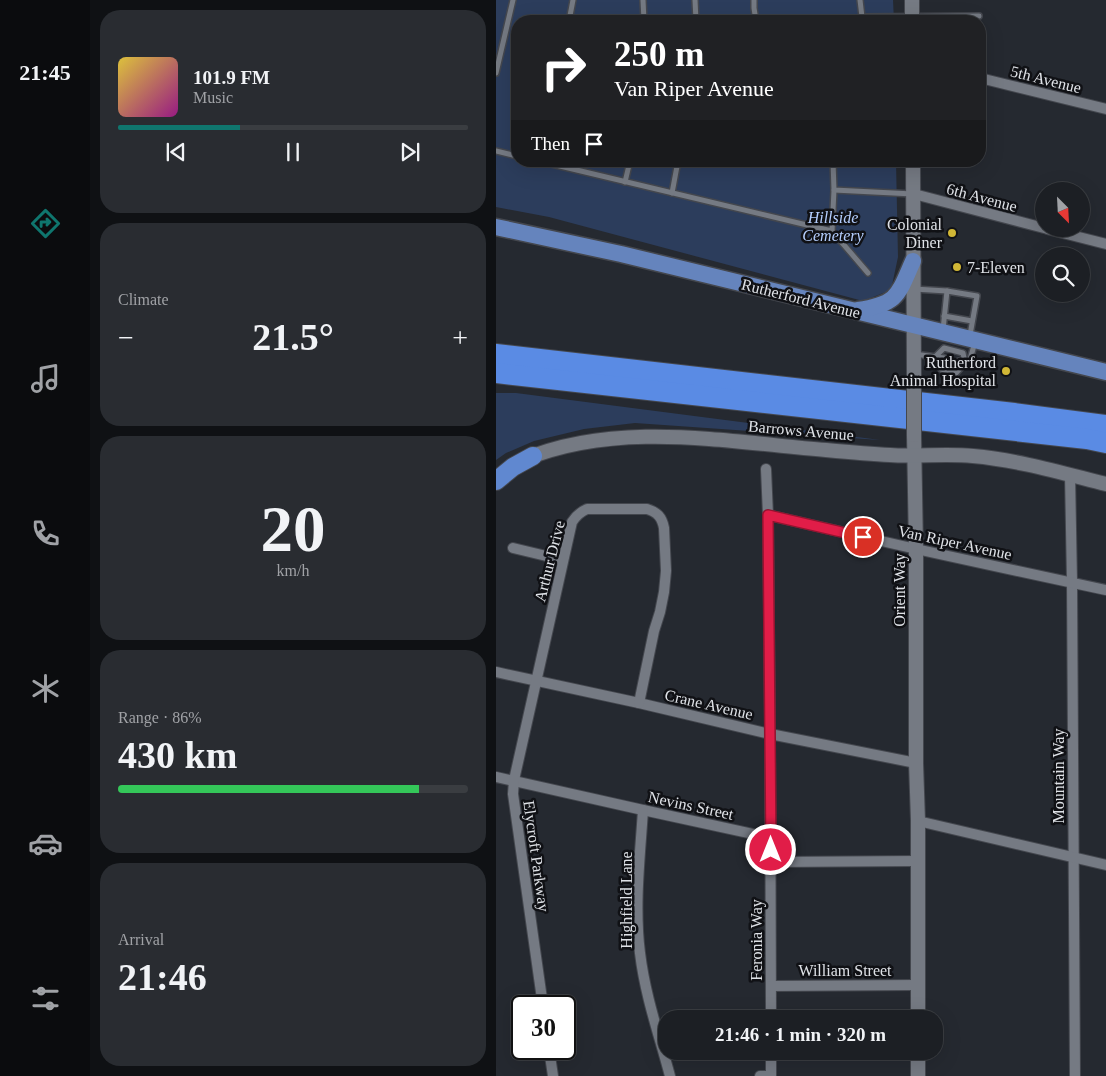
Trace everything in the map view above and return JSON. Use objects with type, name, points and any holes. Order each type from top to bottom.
[{"type":"highway","points":[[496,354],[1106,425]]},
{"type":"highway","points":[[496,373],[1096,441],[1106,456]]},
{"type":"highway","points":[[496,384],[504,385],[524,376]]},
{"type":"highway","points":[[496,480],[513,467],[533,456]]},
{"type":"main road","name":"Rutherford Avenue","points":[[496,227],[621,254],[914,326],[946,338],[972,340],[1106,372]]},
{"type":"main road","points":[[852,311],[874,307],[886,303],[893,298],[900,290],[913,261]]},
{"type":"street","points":[[912,0],[912,15]]},
{"type":"street","name":"5th Avenue","points":[[986,79],[1106,109]]},
{"type":"street","name":"Orient Way","points":[[913,167],[918,1010]]},
{"type":"street","name":"6th Avenue","points":[[914,194],[1035,225]]},
{"type":"street","name":"6th Avenue","points":[[1083,238],[1106,244]]},
{"type":"street","name":"Barrows Avenue","points":[[496,474],[512,465],[554,449],[597,440],[654,437],[697,438],[891,456],[972,456],[1002,460],[1106,484]]},
{"type":"street","points":[[766,470],[771,862],[917,861]]},
{"type":"street","name":"Mountain Way","points":[[1070,475],[1075,1076]]},
{"type":"street","name":"Arthur Drive","points":[[535,682],[572,522],[576,516],[587,509],[648,508],[659,515],[663,521],[666,572],[660,612],[654,631],[639,703]]},
{"type":"street","name":"Van Riper Avenue","points":[[768,515],[1106,590]]},
{"type":"street","points":[[512,548],[563,560]]},
{"type":"street","name":"Crane Avenue","points":[[496,672],[770,734],[916,763]]},
{"type":"street","name":"Elycroft Parkway","points":[[535,682],[514,780],[513,794],[541,995]]},
{"type":"street","name":"Nevins Street","points":[[496,777],[771,838]]},
{"type":"street","name":"Highfield Lane","points":[[643,810],[638,908],[640,953],[649,999],[670,1076]]},
{"type":"street","points":[[918,821],[1106,865]]},
{"type":"street","name":"Feronia Way","points":[[771,862],[771,1010]]},
{"type":"street","name":"William Street","points":[[771,986],[918,985]]},
{"type":"street","points":[[551,1060],[553,1076]]},
{"type":"street","points":[[760,1076],[771,1076],[771,1060]]},
{"type":"street","points":[[918,1060],[918,1076]]},
{"type":"lane","points":[[496,73],[513,0]]},
{"type":"lane","points":[[570,15],[573,0]]},
{"type":"lane","points":[[643,0],[644,15]]},
{"type":"lane","points":[[695,0],[696,15]]},
{"type":"lane","points":[[754,0],[755,15]]},
{"type":"lane","points":[[860,0],[861,15]]},
{"type":"lane","points":[[496,151],[511,155]]},
{"type":"lane","points":[[566,167],[832,231],[868,273]]},
{"type":"lane","points":[[625,182],[629,167]]},
{"type":"lane","points":[[672,193],[677,167]]},
{"type":"lane","points":[[832,231],[833,167]]},
{"type":"lane","points":[[834,190],[914,194]]},
{"type":"lane","points":[[914,289],[946,291],[955,294],[977,296],[972,322],[969,363],[962,362]]},
{"type":"lane","points":[[936,356],[944,348],[946,338],[944,316],[946,291]]},
{"type":"lane","points":[[966,300],[968,294]]},
{"type":"lane","points":[[944,316],[963,318],[972,322]]},
{"type":"lane","points":[[936,356],[941,369],[956,373],[962,362],[963,353],[946,338]]},
{"type":"lane","points":[[914,354],[944,358]]},
{"type":"green space","name":"Hillside Cemetery","points":[[496,0],[893,0],[894,15],[511,15],[511,167],[896,167],[898,257],[891,290],[863,301],[549,217],[496,207]]},
{"type":"green space","points":[[496,393],[516,393],[880,440],[635,423],[584,429],[534,441],[506,453],[496,460]]},
{"type":"place","name":"Colonial Diner","points":[[952,233]]},
{"type":"place","name":"7-Eleven","points":[[957,267]]},
{"type":"place","name":"Rutherford Animal Hospital","points":[[1006,371]]},
{"type":"route","points":[[771,850],[768,515],[863,537]]}]
